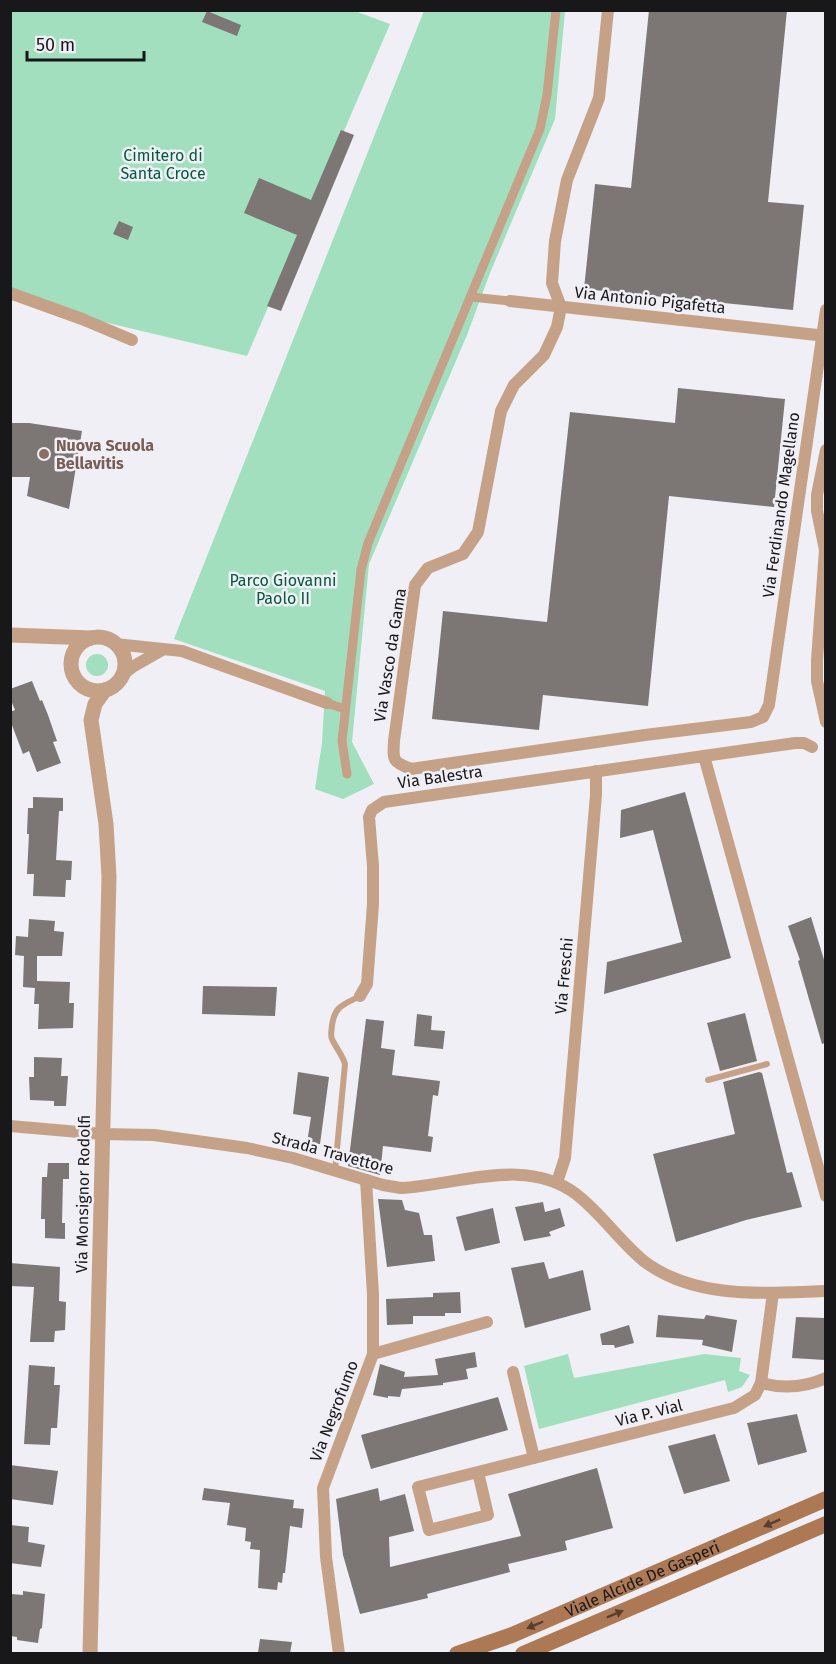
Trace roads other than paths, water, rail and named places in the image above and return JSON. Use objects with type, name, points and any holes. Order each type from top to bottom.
[{"type":"main road","name":"Viale Alcide De Gasperi","points":[[457,1653],[512,1635],[825,1499]]},
{"type":"main road","name":"Viale Alcide De Gasperi","points":[[523,1653],[825,1524]]},
{"type":"street","points":[[347,774],[342,741],[361,570],[368,543],[540,129],[547,95],[556,10]]},
{"type":"street","points":[[561,307],[552,283],[555,241],[567,180],[599,98],[608,10]]},
{"type":"street","points":[[10,293],[132,340]]},
{"type":"street","name":"Via Antonio Pigafetta","points":[[471,297],[824,336]]},
{"type":"street","name":"Via Vasco da Gama","points":[[561,307],[557,327],[544,355],[514,385],[501,411],[478,532],[463,554],[428,568],[415,585],[393,757],[397,764],[411,769],[751,722],[763,717],[769,705]]},
{"type":"street","name":"Via Ferdinando Magellano","points":[[769,705],[824,336],[825,310]]},
{"type":"street","points":[[825,450],[817,495],[825,550],[817,660],[819,696],[825,722]]},
{"type":"street","points":[[10,635],[99,638],[115,644],[182,651],[345,709]]},
{"type":"street","name":"Via Monsignor Rodolfi","points":[[45,637],[65,655],[73,675],[81,686],[92,736]]},
{"type":"street","points":[[71,668],[75,650],[90,638]]},
{"type":"street","points":[[115,644],[124,658],[122,675]]},
{"type":"street","points":[[122,675],[163,649]]},
{"type":"street","name":"Via Monsignor Rodolfi","points":[[90,1653],[109,877],[106,824],[91,720],[95,704],[105,690],[112,687],[122,675]]},
{"type":"street","points":[[81,686],[96,691],[105,690]]},
{"type":"street","name":"Via Balestra","points":[[360,996],[367,984],[373,904],[369,817],[376,806],[384,802],[795,743],[804,743],[812,747]]},
{"type":"street","points":[[704,756],[825,1197]]},
{"type":"street","name":"Via Freschi","points":[[557,1182],[565,1158],[596,771]]},
{"type":"street","name":"Strada Travettore","points":[[10,1126],[102,1134],[154,1135],[235,1147],[293,1158],[383,1185],[401,1188],[517,1175],[534,1176],[557,1182],[586,1203],[639,1257],[670,1278],[711,1289],[773,1293],[825,1291]]},
{"type":"street","name":"Via Negrofumo","points":[[339,1653],[326,1557],[323,1488],[374,1354],[366,1180]]},
{"type":"street","points":[[773,1293],[761,1383],[779,1388],[810,1385],[825,1378]]},
{"type":"street","points":[[374,1354],[487,1322]]},
{"type":"street","points":[[513,1372],[534,1458]]},
{"type":"street","name":"Via P. Vial","points":[[478,1472],[488,1515],[429,1530],[418,1487],[478,1472],[534,1458],[734,1408],[755,1395],[761,1383]]},
{"type":"lane","points":[[335,1170],[345,1064],[331,1033],[334,1014],[339,1007],[360,996]]},
{"type":"lane","points":[[708,1080],[767,1065]]},
{"type":"place","name":"Nuova Scuola Bellavitis","points":[[44,454]]},
{"type":"park label","name":"Cimitero di Santa Croce","points":[[163,164]]},
{"type":"park label","name":"Parco Giovanni Paolo II","points":[[283,589]]}]
